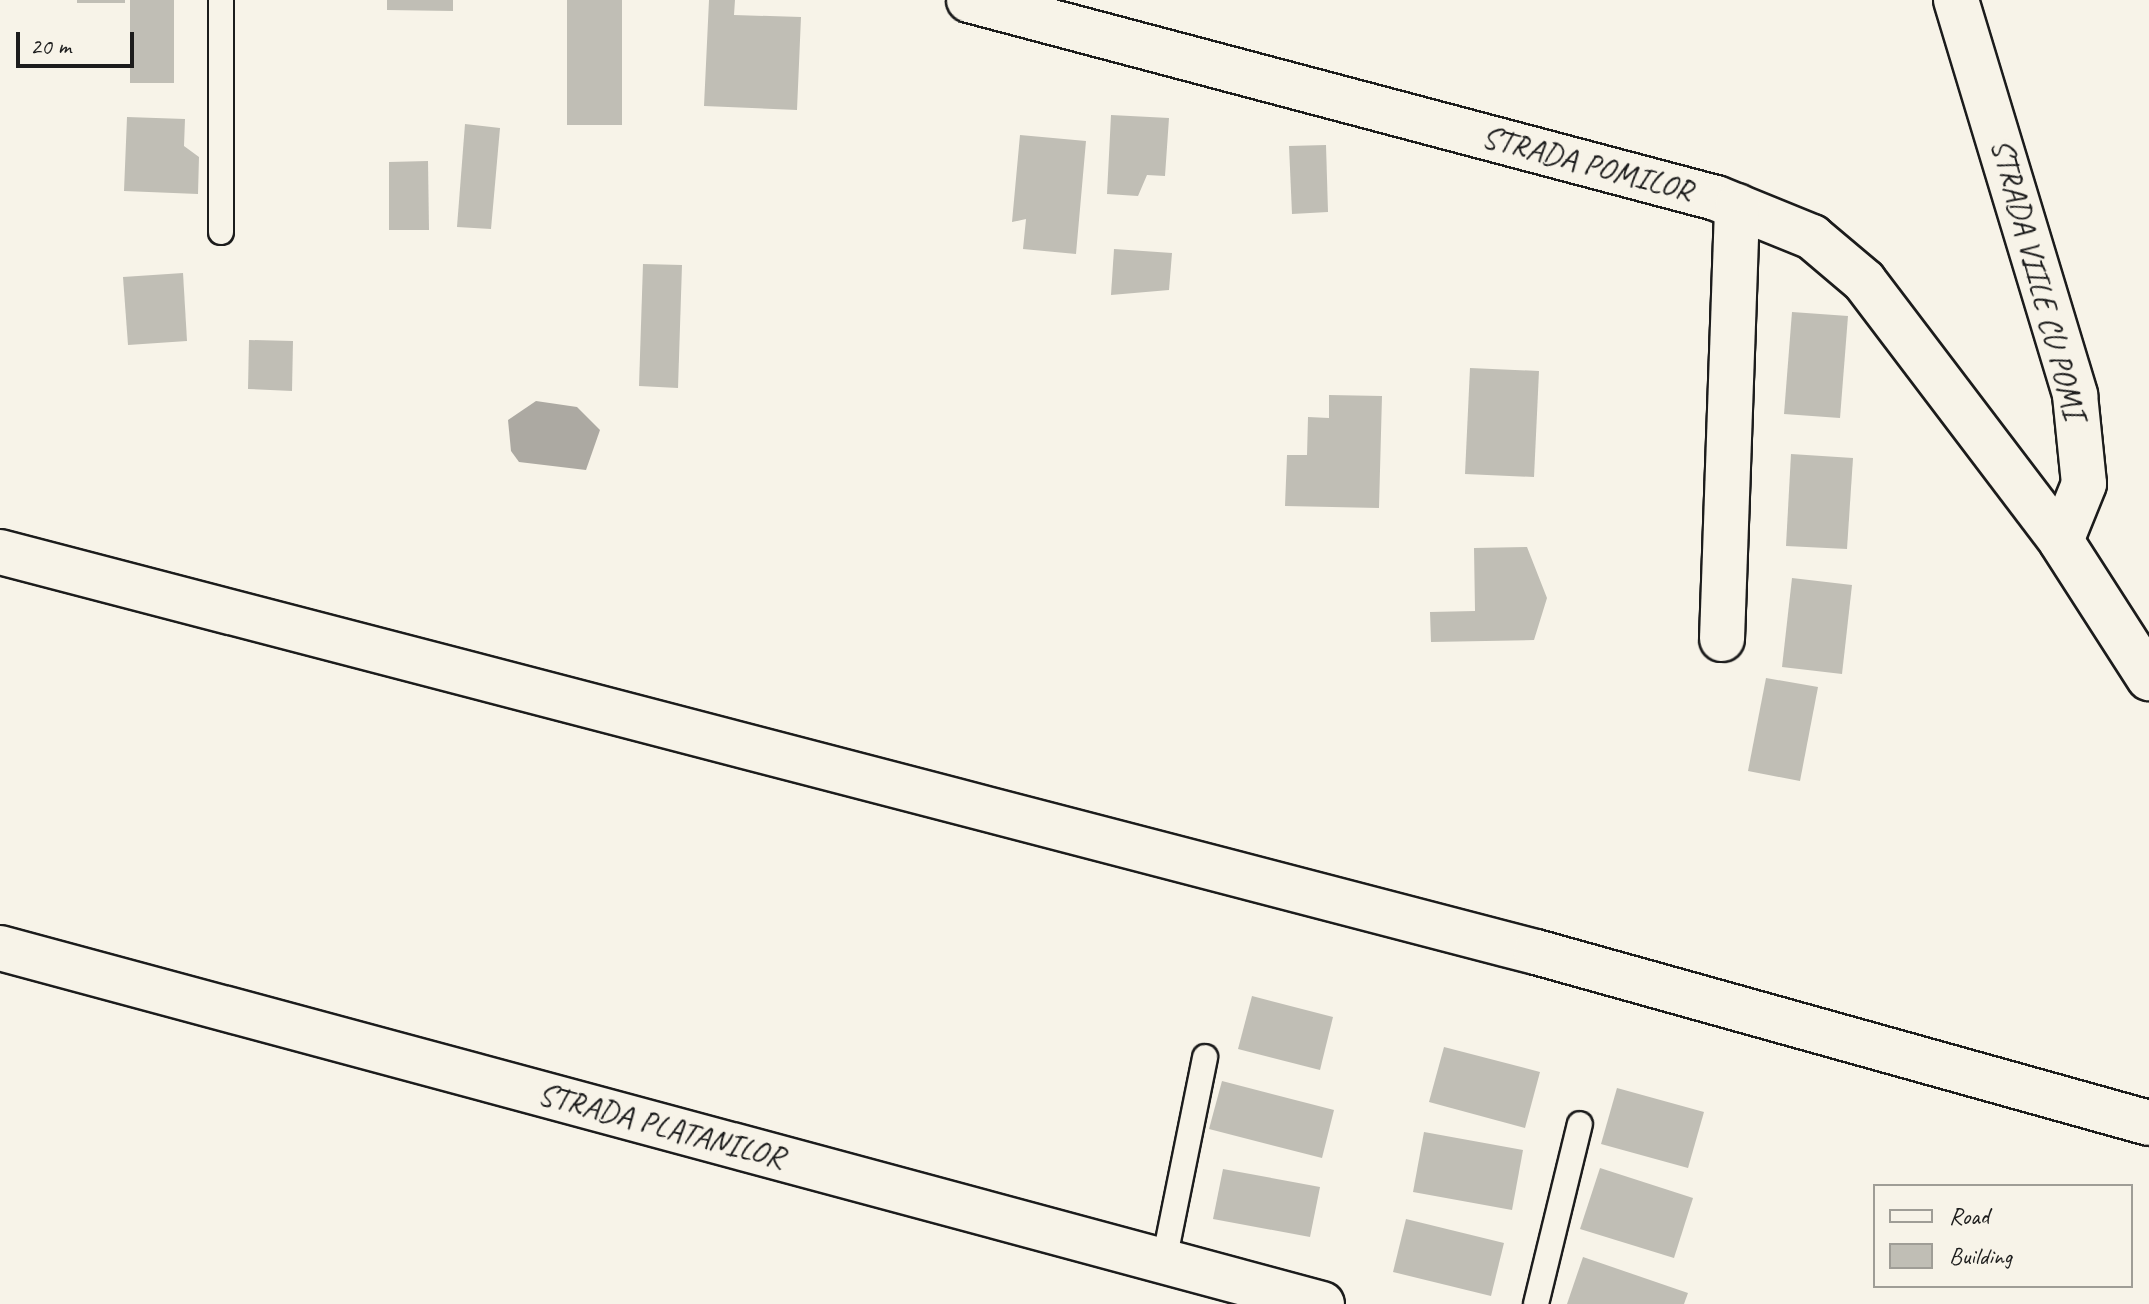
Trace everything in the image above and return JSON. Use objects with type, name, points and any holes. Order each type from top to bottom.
[{"type":"street","name":"STRADA VIILE CU POMI","points":[[1956,0],[2013,169],[2075,395],[2084,484],[2061,541]]},
{"type":"street","name":"STRADA POMILOR","points":[[974,1],[1737,206],[1812,237],[1864,281],[2061,541]]},
{"type":"street","points":[[1722,639],[1737,206]]},
{"type":"street","points":[[2061,541],[2149,678]]},
{"type":"street","points":[[0,552],[1536,952],[2149,1123]]},
{"type":"street","name":"STRADA PLATANILOR","points":[[0,948],[1322,1304]]},
{"type":"lane","points":[[221,0],[221,232]]},
{"type":"lane","points":[[1164,1261],[1205,1057]]},
{"type":"lane","points":[[1536,1304],[1580,1124]]},
{"type":"shaded area","points":[[536,401],[577,407],[600,430],[586,470],[519,462],[511,451],[508,420]]},
{"type":"building","points":[[77,0],[125,0],[125,3],[77,3]]},
{"type":"building","points":[[130,0],[174,0],[174,83],[130,83]]},
{"type":"building","points":[[387,0],[453,0],[453,11],[387,10]]},
{"type":"building","points":[[567,0],[622,0],[622,125],[567,125]]},
{"type":"building","points":[[709,0],[735,0],[734,15],[801,17],[797,110],[704,106]]},
{"type":"building","points":[[1111,115],[1169,118],[1165,176],[1147,175],[1138,196],[1107,194]]},
{"type":"building","points":[[127,117],[185,119],[184,146],[199,157],[198,194],[124,191]]},
{"type":"building","points":[[465,124],[500,128],[491,229],[457,227]]},
{"type":"building","points":[[1020,135],[1086,141],[1076,254],[1023,249],[1026,219],[1012,222]]},
{"type":"building","points":[[1326,145],[1328,212],[1292,214],[1289,146]]},
{"type":"building","points":[[428,161],[429,230],[389,230],[389,162]]},
{"type":"building","points":[[1114,249],[1172,253],[1169,290],[1111,295]]},
{"type":"building","points":[[643,264],[682,265],[678,388],[639,386]]},
{"type":"building","points":[[183,273],[187,341],[128,345],[123,277]]},
{"type":"building","points":[[1792,312],[1848,316],[1840,418],[1784,414]]},
{"type":"building","points":[[249,340],[293,341],[292,391],[248,389]]},
{"type":"building","points":[[1470,368],[1539,371],[1534,477],[1465,474]]},
{"type":"building","points":[[1329,395],[1382,396],[1379,508],[1285,506],[1287,455],[1307,455],[1308,417],[1329,418]]},
{"type":"building","points":[[1791,454],[1853,458],[1847,549],[1786,546]]},
{"type":"building","points":[[1527,547],[1547,598],[1534,640],[1431,642],[1430,612],[1475,611],[1474,548]]},
{"type":"building","points":[[1792,578],[1852,585],[1842,674],[1782,667]]},
{"type":"building","points":[[1766,678],[1818,687],[1800,781],[1748,771]]},
{"type":"building","points":[[1252,996],[1333,1017],[1320,1070],[1238,1049]]},
{"type":"building","points":[[1444,1047],[1540,1072],[1525,1128],[1429,1102]]},
{"type":"building","points":[[1222,1081],[1334,1110],[1322,1158],[1209,1129]]},
{"type":"building","points":[[1617,1088],[1704,1112],[1688,1168],[1601,1144]]},
{"type":"building","points":[[1424,1132],[1523,1150],[1512,1210],[1413,1192]]},
{"type":"building","points":[[1600,1168],[1693,1198],[1674,1258],[1580,1229]]},
{"type":"building","points":[[1223,1169],[1320,1187],[1310,1237],[1213,1219]]},
{"type":"building","points":[[1406,1219],[1504,1243],[1491,1296],[1393,1272]]},
{"type":"building","points":[[1583,1257],[1688,1293],[1684,1304],[1567,1304]]}]
